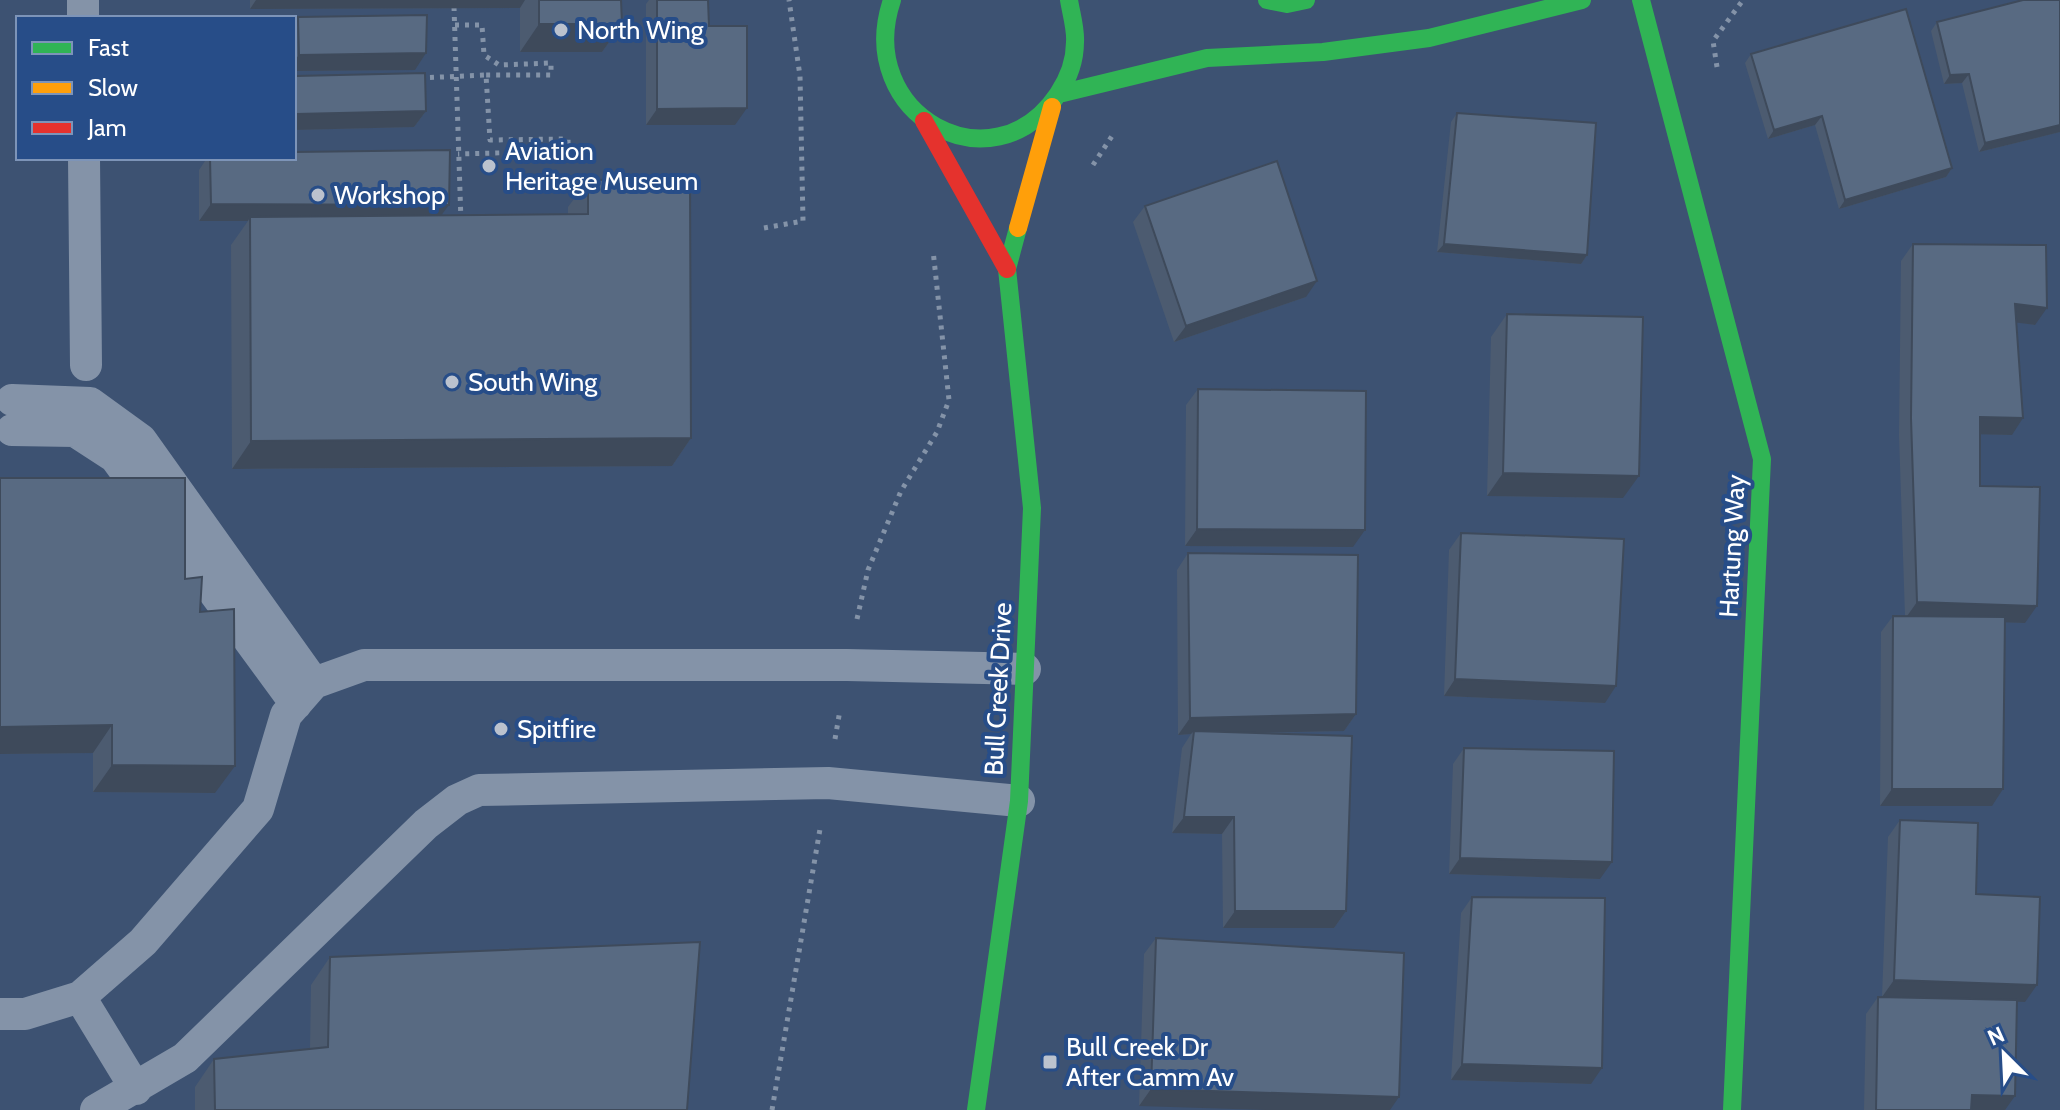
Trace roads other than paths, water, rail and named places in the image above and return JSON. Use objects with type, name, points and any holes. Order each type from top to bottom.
[{"type":"street","name":"Bull Creek Drive","points":[[892,0],[885,18],[883,46],[888,75],[903,100],[924,121],[1007,269]]},
{"type":"street","name":"Bull Creek Drive","points":[[976,1110],[1019,801],[1032,508],[1007,269],[1058,100],[1076,63],[1078,31],[1069,0]]},
{"type":"street","points":[[1267,0],[1287,4],[1306,0]]},
{"type":"street","points":[[1058,100],[1207,58],[1323,52],[1429,38],[1582,0]]},
{"type":"street","name":"Hartung Way","points":[[1641,0],[1762,459],[1732,1110]]},
{"type":"street","name":"Bull Creek Drive","points":[[924,121],[949,134],[976,138],[1005,135],[1031,125],[1058,100]]},
{"type":"lane","points":[[84,160],[86,365]]},
{"type":"lane","points":[[12,415],[75,431],[115,457],[305,693]]},
{"type":"lane","points":[[0,1014],[25,1014],[80,997],[143,942],[258,809],[286,715],[305,693],[364,665],[847,665],[1025,669]]},
{"type":"lane","points":[[96,1110],[185,1058],[426,824],[457,800],[479,790],[828,783],[1019,801]]},
{"type":"lane","points":[[80,997],[136,1089]]},
{"type":"place","name":"North Wing","points":[[561,30]]},
{"type":"place","name":"Aviation Heritage Museum","points":[[489,166]]},
{"type":"place","name":"Workshop","points":[[318,195]]},
{"type":"place","name":"South Wing","points":[[452,382]]},
{"type":"place","name":"Spitfire","points":[[501,729]]},
{"type":"place","name":"Bull Creek Dr After Camm Av","points":[[1050,1062]]}]
